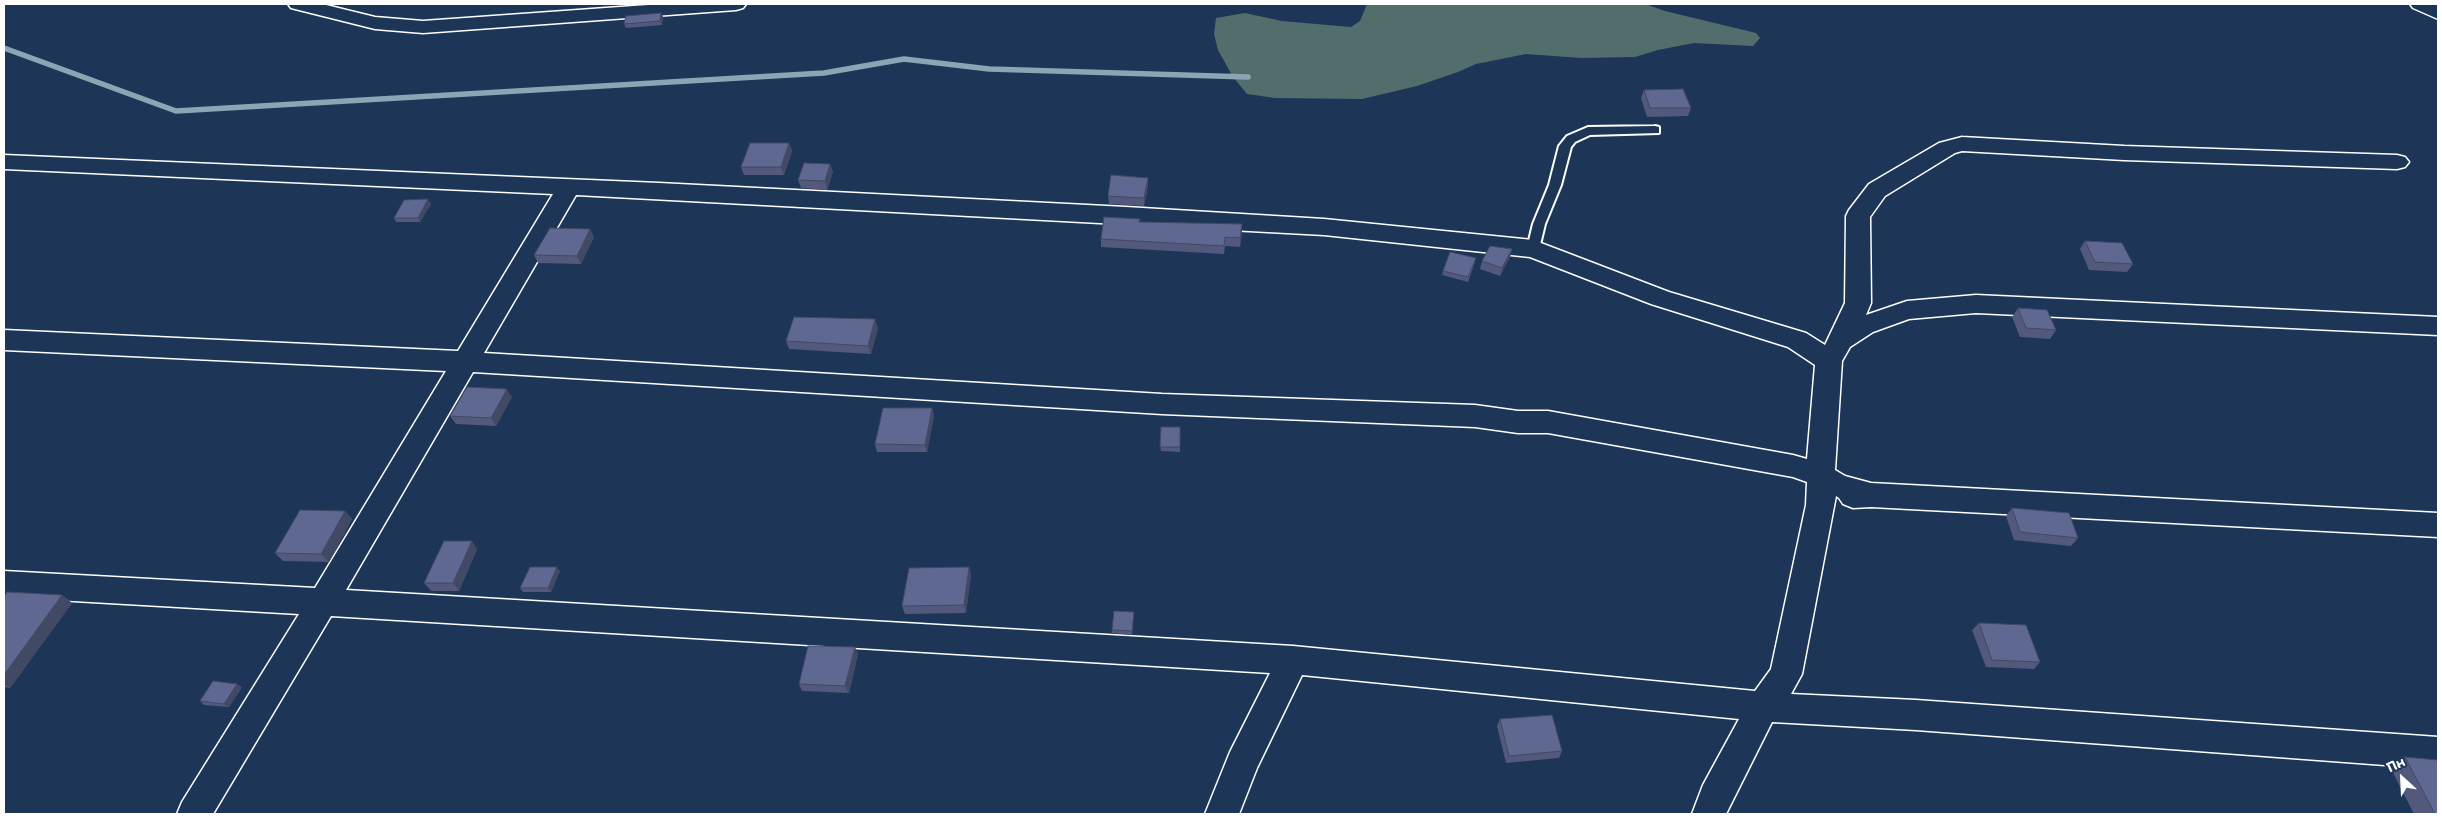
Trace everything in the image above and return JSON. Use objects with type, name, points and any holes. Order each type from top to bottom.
[{"type":"street","points":[[298,4],[375,23],[423,26],[500,23],[736,4]]},
{"type":"street","points":[[2420,4],[2438,13]]},
{"type":"street","points":[[1709,814],[1715,797],[1763,708],[1786,674],[1821,505],[1821,475],[1835,350],[1858,303],[1858,216],[1877,190],[1947,148],[1962,144],[2124,153],[2397,162]]},
{"type":"street","points":[[4,162],[569,187],[1324,227],[1533,249],[1660,298],[1835,350]]},
{"type":"street","points":[[194,814],[323,602],[569,187]]},
{"type":"street","points":[[1835,350],[1864,325],[1906,310],[1976,304],[2438,326]]},
{"type":"street","points":[[4,340],[769,378],[1162,404],[1476,416],[1518,422],[1548,422],[1794,466],[1821,475],[1836,484],[1871,495]]},
{"type":"street","points":[[1821,505],[1843,497],[1871,495],[2438,525]]},
{"type":"street","points":[[4,584],[1293,660],[1763,708],[1926,716],[2438,753]]},
{"type":"street","points":[[1222,814],[1242,763],[1293,660]]},
{"type":"lane","points":[[1533,249],[1539,224],[1555,186],[1565,146],[1571,139],[1588,131],[1655,130]]},
{"type":"green space","points":[[1367,4],[1645,4],[1665,11],[1756,33],[1760,38],[1753,46],[1694,43],[1658,50],[1635,57],[1581,58],[1526,54],[1476,64],[1417,86],[1362,99],[1275,98],[1247,94],[1233,77],[1218,50],[1214,34],[1216,18],[1245,13],[1282,21],[1351,27],[1360,21]]},
{"type":"building","points":[[661,13],[660,21],[624,24],[626,16]]},
{"type":"building","points":[[1683,89],[1691,108],[1650,108],[1644,90]]},
{"type":"building","points":[[750,143],[789,143],[781,167],[741,167]]},
{"type":"building","points":[[804,163],[830,164],[825,181],[798,180]]},
{"type":"building","points":[[1111,175],[1148,178],[1144,198],[1108,196]]},
{"type":"building","points":[[428,199],[418,218],[394,218],[404,200]]},
{"type":"building","points":[[1104,217],[1140,219],[1139,222],[1242,224],[1240,238],[1225,237],[1224,246],[1101,239]]},
{"type":"building","points":[[550,228],[590,229],[577,256],[534,255]]},
{"type":"building","points":[[2085,241],[2122,243],[2133,264],[2095,262]]},
{"type":"building","points":[[1490,246],[1512,249],[1502,268],[1482,261]]},
{"type":"building","points":[[1450,252],[1476,258],[1468,277],[1443,271]]},
{"type":"building","points":[[2018,308],[2047,310],[2056,330],[2026,328]]},
{"type":"building","points":[[794,317],[875,319],[868,346],[786,341]]},
{"type":"building","points":[[467,387],[507,389],[491,418],[450,416]]},
{"type":"building","points":[[883,408],[932,408],[925,445],[875,444]]},
{"type":"building","points":[[1161,427],[1180,427],[1180,447],[1160,447]]},
{"type":"building","points":[[2012,508],[2069,513],[2078,538],[2020,532]]},
{"type":"building","points":[[300,510],[345,511],[321,554],[275,553]]},
{"type":"building","points":[[444,541],[472,541],[453,583],[424,583]]},
{"type":"building","points":[[530,567],[557,567],[548,588],[520,588]]},
{"type":"building","points":[[969,567],[964,605],[902,606],[909,568]]},
{"type":"building","points":[[7,592],[62,595],[4,675],[4,597]]},
{"type":"building","points":[[1114,611],[1134,612],[1132,631],[1112,630]]},
{"type":"building","points":[[1979,623],[2026,625],[2040,662],[1992,660]]},
{"type":"building","points":[[808,646],[855,647],[845,686],[799,684]]},
{"type":"building","points":[[213,681],[237,684],[224,704],[200,701]]},
{"type":"building","points":[[1552,715],[1562,751],[1509,756],[1500,719]]},
{"type":"building","points":[[2405,757],[2438,760],[2438,814],[2435,814]]},
{"type":"waterway","points":[[4,48],[176,111],[824,73],[904,59],[989,69],[1248,77]]}]
